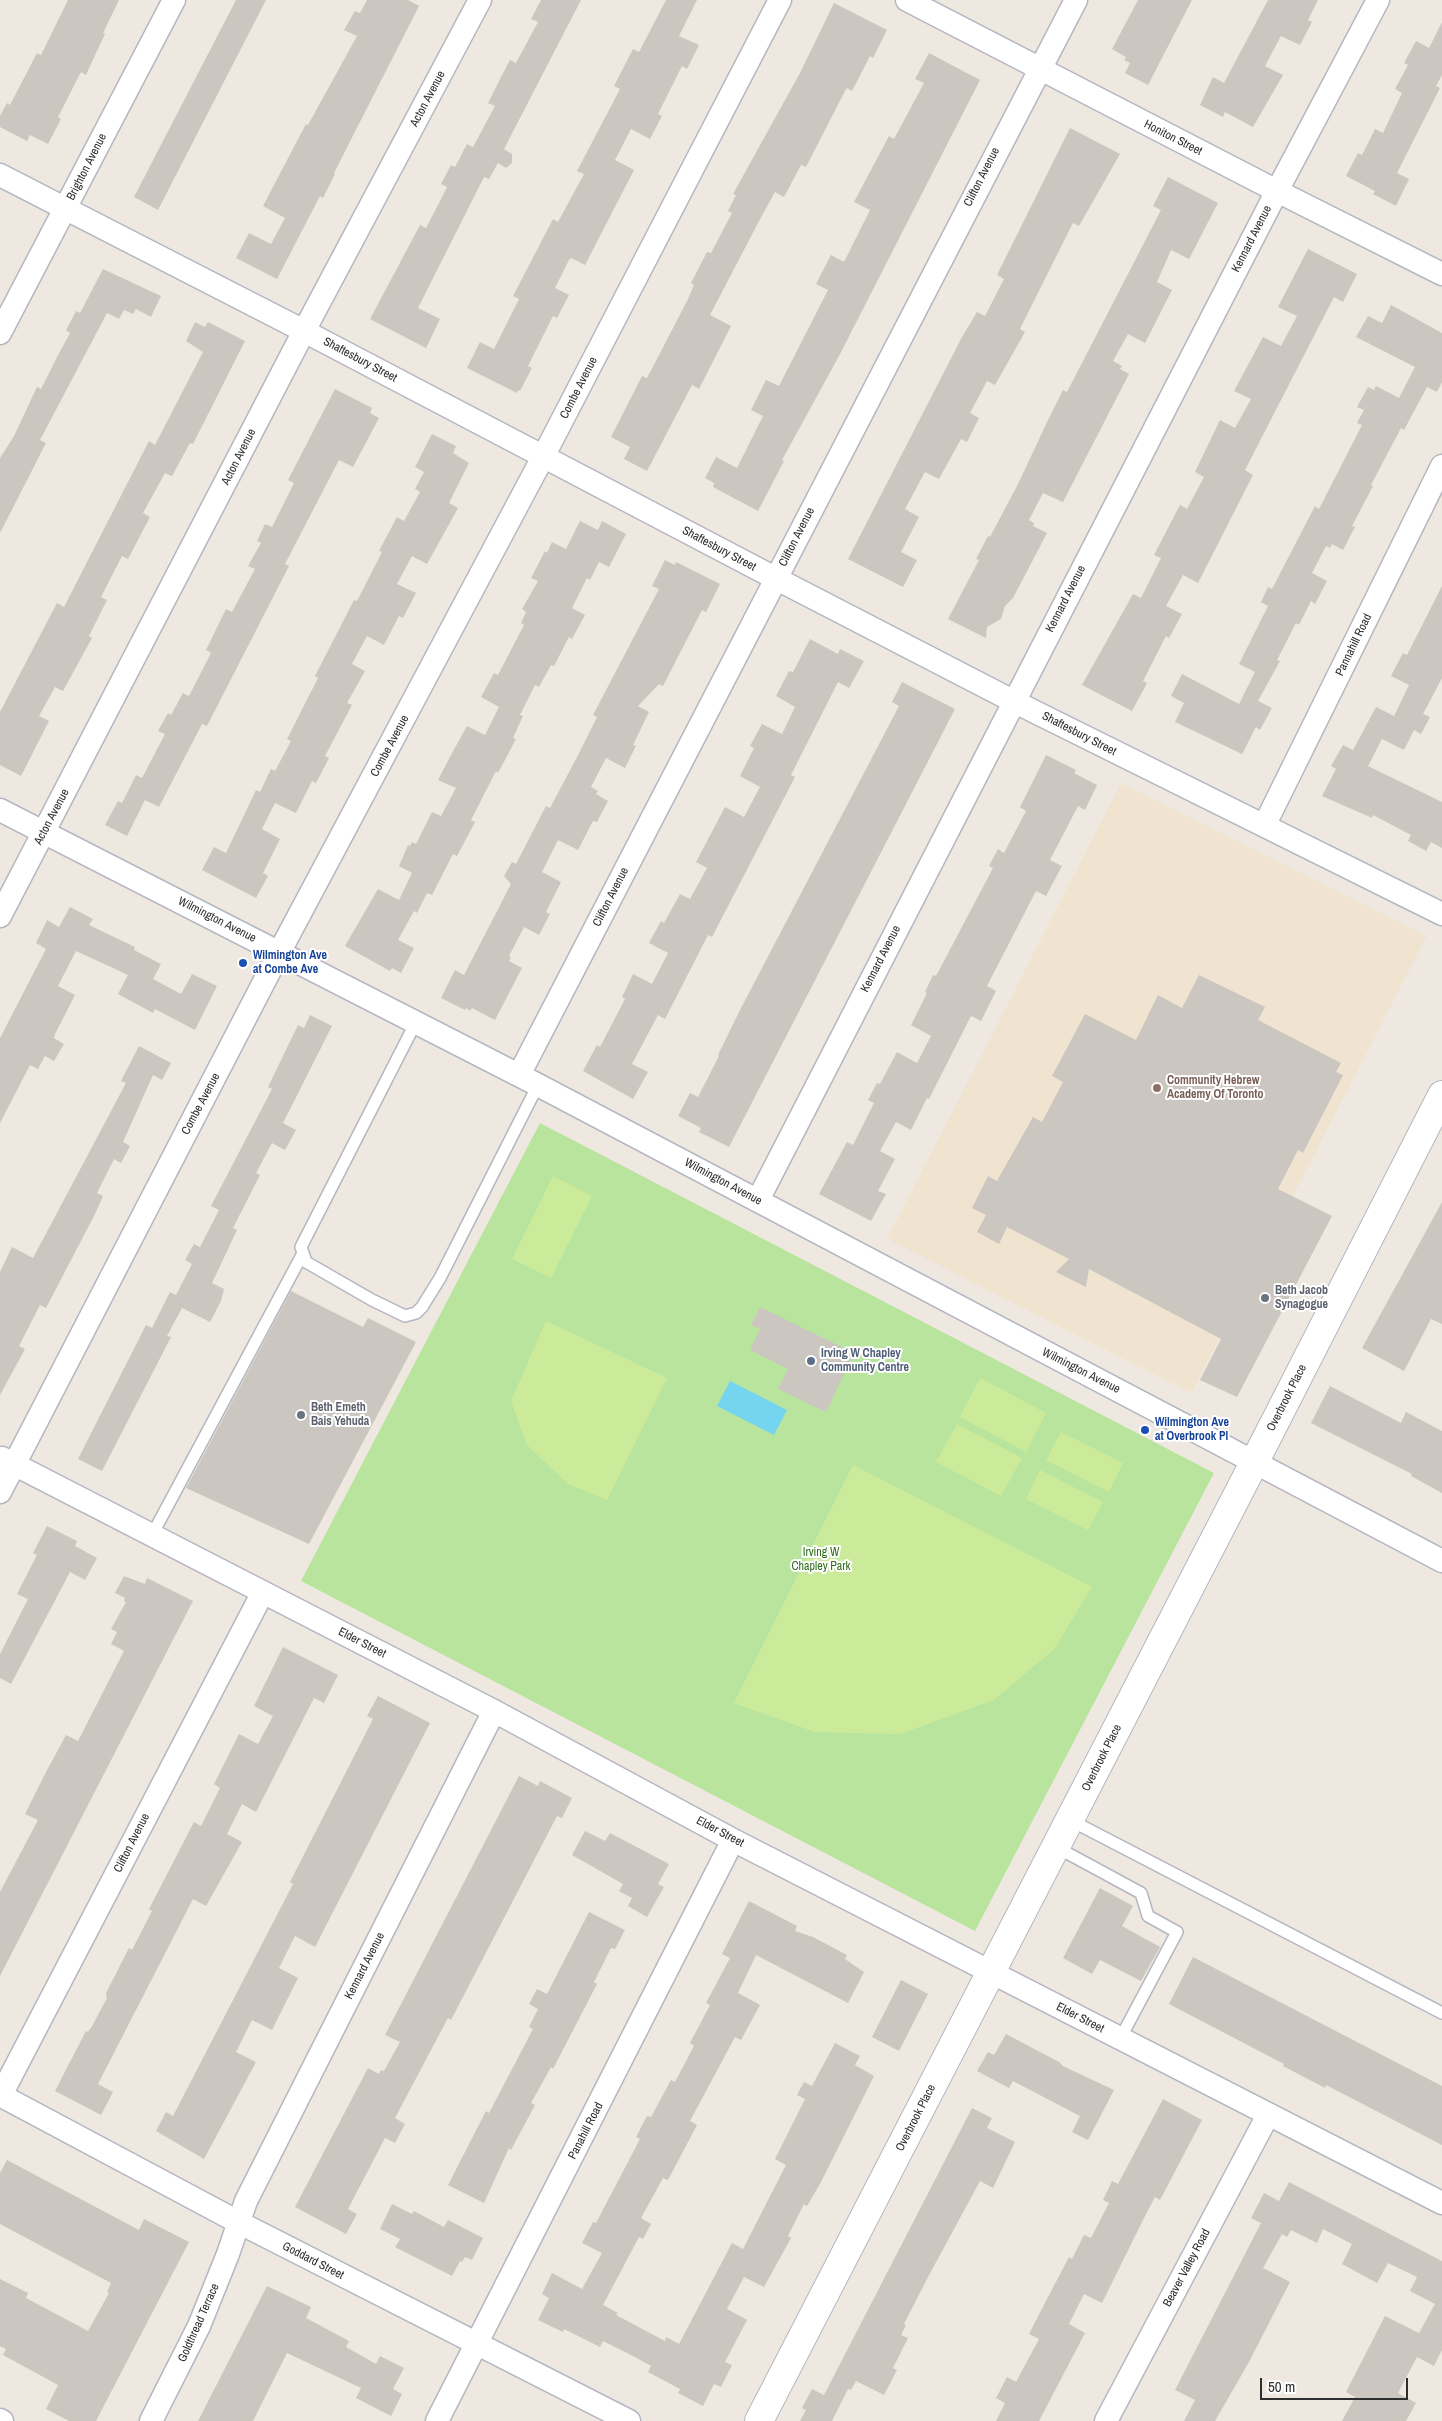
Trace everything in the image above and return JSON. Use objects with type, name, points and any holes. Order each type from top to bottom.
[{"type":"street","name":"Brighton Avenue","points":[[0,333],[174,0]]},
{"type":"street","name":"Acton Avenue","points":[[0,916],[304,331],[480,0]]},
{"type":"street","name":"Combe Avenue","points":[[0,1492],[7,1460],[543,457],[780,0]]},
{"type":"street","name":"Honiton Street","points":[[906,0],[1276,191],[1442,274]]},
{"type":"street","name":"Clifton Avenue","points":[[529,1080],[775,578],[1038,69],[1076,0]]},
{"type":"street","name":"Kennard Avenue","points":[[758,1200],[1276,191],[1378,0]]},
{"type":"street","name":"Shaftesbury Street","points":[[0,175],[304,331],[1014,701],[1265,824],[1442,914]]},
{"type":"street","name":"Pannahill Road","points":[[1265,824],[1442,466]]},
{"type":"street","name":"Wilmington Avenue","points":[[0,810],[280,951],[529,1080],[1442,1562]]},
{"type":"street","name":"Overbrook Place","points":[[759,2421],[1255,1462],[1435,1126],[1442,1095]]},
{"type":"street","name":"Elder Street","points":[[7,1460],[494,1711],[733,1840],[1442,2203]]},
{"type":"street","name":"Clifton Avenue","points":[[0,2095],[263,1592]]},
{"type":"street","name":"Kennard Avenue","points":[[238,2222],[494,1711]]},
{"type":"street","name":"Panahill Road","points":[[438,2421],[733,1840]]},
{"type":"street","name":"Goddard Street","points":[[0,2095],[238,2222],[629,2421]]},
{"type":"street","name":"Beaver Valley Road","points":[[1106,2421],[1268,2115]]},
{"type":"street","name":"Goldthread Terrace","points":[[151,2421],[199,2326],[228,2254],[238,2222]]},
{"type":"lane","points":[[152,1535],[302,1255],[303,1240],[416,1022]]},
{"type":"lane","points":[[302,1255],[306,1262],[324,1274],[372,1300],[405,1316],[416,1314],[440,1278],[529,1080]]},
{"type":"lane","points":[[1070,1820],[1442,2013]]},
{"type":"lane","points":[[1056,1847],[1141,1893],[1148,1916],[1178,1932],[1120,2039]]},
{"type":"shaded area","name":"Community Hebrew Academy Of Toronto","points":[[1121,783],[1427,936],[1191,1393],[887,1239]]},
{"type":"green space","name":"Irving W Chapley Park","points":[[540,1123],[1214,1473],[975,1931],[301,1581]]},
{"type":"green space","points":[[553,1176],[592,1196],[551,1278],[512,1259]]},
{"type":"green space","points":[[546,1321],[667,1378],[607,1500],[568,1484],[527,1445],[511,1401]]},
{"type":"green space","points":[[980,1378],[1046,1413],[1026,1452],[960,1417]]},
{"type":"green space","points":[[957,1424],[1022,1458],[1001,1496],[936,1462]]},
{"type":"green space","points":[[1061,1432],[1123,1463],[1109,1492],[1046,1460]]},
{"type":"green space","points":[[853,1465],[1092,1587],[1054,1649],[994,1700],[900,1734],[815,1732],[734,1703]]},
{"type":"green space","points":[[1040,1470],[1103,1502],[1088,1530],[1026,1499]]},
{"type":"water","points":[[730,1381],[787,1410],[774,1435],[717,1406]]},
{"type":"building","points":[[68,0],[119,0],[86,75],[81,72],[58,117],[61,119],[48,144],[30,135],[27,141],[0,127],[0,116],[7,103],[10,105],[37,53],[41,55]]},
{"type":"building","points":[[236,0],[266,0],[158,210],[134,197]]},
{"type":"building","points":[[367,0],[408,0],[419,6],[323,198],[320,196],[277,279],[236,258],[249,233],[271,244],[285,218],[263,206],[306,124],[308,125],[357,36],[344,30],[355,11],[360,13]]},
{"type":"building","points":[[541,0],[581,0],[504,149],[512,154],[512,163],[506,168],[498,163],[489,179],[484,177],[418,308],[440,319],[426,348],[370,319],[420,225],[426,228],[447,187],[441,184],[451,165],[455,167],[467,144],[473,147],[495,106],[488,103],[510,60],[516,63],[538,22],[531,19]]},
{"type":"building","points":[[666,0],[697,0],[679,36],[699,45],[687,69],[682,66],[658,114],[662,116],[650,139],[631,129],[615,160],[634,170],[585,265],[571,258],[569,260],[555,288],[569,295],[557,318],[553,316],[528,366],[532,368],[520,391],[518,390],[517,393],[467,368],[480,342],[494,349],[519,299],[513,296],[553,219],[558,222],[584,174],[577,171],[620,89],[614,86],[633,49],[639,52]]},
{"type":"building","points":[[1138,0],[1192,0],[1148,85],[1125,73],[1130,63],[1124,60],[1126,57],[1112,49]]},
{"type":"building","points":[[1268,0],[1318,0],[1308,20],[1312,22],[1300,45],[1281,36],[1265,66],[1283,75],[1253,127],[1225,112],[1223,117],[1200,105],[1213,77],[1224,83]]},
{"type":"building","points":[[834,3],[887,30],[873,58],[870,56],[852,91],[847,88],[845,91],[806,167],[801,165],[784,197],[775,192],[758,223],[710,315],[731,326],[699,389],[692,385],[647,471],[624,459],[630,447],[611,437],[642,376],[647,378],[688,299],[694,285],[691,283],[707,252],[711,253],[732,213],[728,211],[736,195],[733,194],[800,73]]},
{"type":"building","points":[[1442,22],[1442,75],[1436,86],[1440,88],[1397,173],[1409,179],[1396,206],[1373,194],[1375,191],[1346,176],[1358,153],[1362,155],[1375,129],[1383,133],[1402,93],[1395,89],[1408,65],[1404,63],[1416,41],[1429,48]]},
{"type":"building","points":[[929,53],[980,80],[839,356],[782,460],[784,461],[758,511],[713,487],[714,483],[705,478],[716,457],[737,468],[763,416],[751,410],[766,380],[779,386],[828,290],[816,284],[831,255],[844,262],[870,210],[854,202],[889,136],[894,139],[924,83],[915,79]]},
{"type":"building","points":[[1070,128],[1120,154],[1079,226],[1073,223],[1020,329],[1025,332],[995,385],[987,381],[970,413],[979,418],[967,442],[961,439],[939,479],[925,472],[905,509],[919,517],[901,552],[917,560],[903,587],[848,559],[962,337],[977,312],[985,316],[1004,279],[997,275]]},
{"type":"building","points":[[1168,177],[1218,203],[1189,259],[1171,250],[1157,282],[1172,290],[1145,343],[1128,334],[1113,361],[1122,366],[1120,369],[1129,374],[1063,502],[1043,493],[1029,520],[1034,523],[1033,526],[1047,533],[1013,598],[1005,606],[1001,619],[987,627],[986,638],[948,619],[979,560],[976,559],[1018,484],[1063,390],[1067,392],[1161,210],[1153,206]]},
{"type":"building","points":[[1308,249],[1357,274],[1343,302],[1334,297],[1245,470],[1253,475],[1198,583],[1183,575],[1166,606],[1182,614],[1169,638],[1166,636],[1143,681],[1147,683],[1132,711],[1082,685],[1133,594],[1141,598],[1161,558],[1154,555],[1180,505],[1187,509],[1204,477],[1195,472],[1220,420],[1235,428],[1251,399],[1234,391],[1263,337],[1281,346],[1297,316],[1278,307]]},
{"type":"building","points":[[103,269],[161,296],[151,317],[136,309],[133,314],[124,310],[119,319],[107,313],[40,440],[46,443],[0,533],[0,458],[14,436],[37,387],[41,389],[70,333],[66,330],[76,311],[80,313]]},
{"type":"building","points":[[1391,305],[1442,333],[1442,382],[1437,392],[1427,387],[1404,430],[1401,428],[1371,485],[1373,486],[1352,526],[1355,527],[1343,550],[1332,544],[1330,548],[1326,546],[1312,573],[1327,581],[1315,604],[1311,601],[1299,625],[1296,623],[1277,660],[1280,661],[1258,701],[1272,708],[1260,730],[1256,727],[1242,754],[1175,722],[1184,703],[1171,696],[1182,674],[1239,704],[1255,672],[1239,664],[1268,606],[1261,602],[1268,587],[1272,589],[1315,506],[1319,509],[1362,425],[1357,423],[1364,410],[1357,407],[1368,387],[1374,390],[1376,386],[1399,398],[1415,367],[1356,337],[1368,316],[1382,323]]},
{"type":"building","points":[[195,322],[205,327],[208,322],[245,341],[193,444],[190,443],[172,476],[165,473],[143,513],[150,517],[128,559],[122,556],[101,597],[107,600],[89,636],[92,638],[63,691],[55,687],[39,716],[49,721],[21,776],[0,765],[0,712],[57,603],[64,607],[149,441],[155,445],[203,352],[186,341]]},
{"type":"building","points":[[335,389],[372,408],[370,413],[379,418],[353,467],[339,460],[285,564],[289,566],[207,726],[202,724],[159,807],[145,800],[127,836],[105,825],[118,801],[122,803],[136,775],[142,778],[165,734],[158,731],[168,713],[171,715],[183,693],[189,696],[211,653],[206,650],[226,609],[232,612],[255,569],[248,566],[261,543],[257,541],[265,524],[272,527],[294,483],[288,480]]},
{"type":"building","points":[[432,434],[456,446],[453,453],[469,463],[449,503],[458,508],[427,564],[412,556],[397,584],[416,593],[403,618],[399,616],[384,645],[367,636],[352,664],[365,671],[347,703],[352,705],[325,756],[329,758],[316,783],[312,781],[296,813],[275,803],[262,829],[280,839],[263,873],[268,876],[256,898],[202,870],[214,847],[226,853],[256,790],[260,792],[271,769],[275,771],[291,741],[287,739],[318,678],[315,676],[354,600],[357,601],[382,552],[379,551],[397,517],[404,521],[420,492],[415,489],[424,472],[415,467]]},
{"type":"building","points":[[580,521],[598,530],[602,521],[626,534],[609,567],[599,562],[590,580],[587,578],[572,608],[585,615],[572,639],[569,637],[554,666],[551,665],[539,687],[535,685],[520,715],[523,716],[513,738],[516,739],[498,773],[496,771],[471,820],[475,822],[457,856],[453,854],[432,895],[427,893],[417,913],[414,911],[398,940],[414,948],[401,973],[392,968],[390,971],[345,946],[378,889],[399,900],[412,873],[399,866],[408,845],[410,846],[412,842],[416,844],[432,812],[441,816],[456,788],[438,780],[467,726],[485,735],[499,707],[481,697],[494,673],[498,675],[524,625],[521,623],[526,612],[522,609],[538,581],[531,578],[545,551],[547,553],[552,542],[566,549]]},
{"type":"building","points":[[665,560],[675,565],[676,562],[720,584],[706,612],[702,610],[663,686],[659,684],[638,706],[649,712],[633,745],[636,746],[625,768],[606,758],[591,787],[598,791],[596,794],[608,801],[597,822],[593,821],[578,850],[558,840],[542,872],[561,882],[546,912],[550,914],[539,935],[524,927],[509,956],[511,957],[509,961],[522,968],[495,1020],[472,1008],[470,1011],[466,1008],[465,1010],[441,998],[455,970],[464,975],[511,884],[504,876],[512,862],[516,864],[546,806],[550,808],[576,759],[597,717],[593,715],[659,589],[652,586]]},
{"type":"building","points":[[1442,586],[1442,678],[1423,714],[1430,717],[1421,734],[1414,730],[1404,750],[1382,739],[1368,766],[1442,802],[1442,848],[1431,842],[1426,851],[1408,841],[1411,835],[1373,815],[1372,818],[1322,796],[1336,769],[1331,766],[1343,745],[1353,750],[1376,707],[1394,716],[1409,685],[1391,676],[1403,653],[1407,655]]},
{"type":"building","points":[[810,639],[838,654],[840,649],[864,661],[849,688],[838,682],[791,775],[795,777],[712,937],[708,935],[665,1019],[658,1015],[632,1064],[648,1072],[633,1099],[583,1071],[597,1045],[600,1047],[625,999],[622,997],[633,974],[652,984],[668,953],[649,943],[661,921],[664,923],[680,894],[690,899],[707,868],[696,862],[725,807],[744,817],[760,787],[740,776],[754,748],[750,746],[762,724],[782,734],[795,707],[776,696],[789,671],[793,672]]},
{"type":"building","points":[[902,682],[955,709],[729,1147],[699,1132],[701,1128],[678,1116],[690,1093],[698,1097],[740,1010],[899,706],[892,702]]},
{"type":"building","points":[[1046,755],[1076,770],[1074,773],[1097,785],[1085,810],[1078,806],[1050,860],[1062,866],[1046,896],[1036,891],[987,986],[996,991],[981,1021],[971,1016],[911,1130],[896,1122],[880,1151],[895,1159],[878,1191],[886,1194],[871,1221],[819,1194],[847,1142],[853,1145],[874,1103],[868,1100],[877,1083],[880,1084],[897,1052],[917,1063],[931,1036],[911,1025],[927,993],[925,992],[933,975],[936,976],[993,868],[989,866],[998,849],[1004,853],[1026,811],[1020,807]]},
{"type":"building","points":[[70,907],[93,919],[89,925],[135,947],[134,950],[161,964],[153,979],[181,994],[192,974],[217,986],[195,1030],[155,1009],[153,1013],[118,994],[128,975],[76,951],[58,986],[75,995],[54,1038],[64,1044],[54,1061],[45,1056],[38,1069],[30,1065],[0,1123],[0,1038],[46,949],[36,943],[47,920],[59,927]]},
{"type":"building","points":[[1199,975],[1265,1007],[1258,1020],[1341,1063],[1336,1072],[1343,1075],[1303,1153],[1298,1150],[1278,1189],[1332,1216],[1237,1397],[1200,1380],[1221,1339],[1089,1269],[1086,1287],[1056,1272],[1069,1259],[1007,1227],[999,1244],[977,1232],[986,1215],[972,1208],[988,1176],[997,1181],[1033,1117],[1042,1122],[1063,1082],[1052,1076],[1085,1014],[1136,1040],[1158,995],[1182,1008]]},
{"type":"building","points":[[310,1015],[332,1026],[283,1123],[296,1130],[285,1150],[272,1143],[256,1173],[260,1175],[233,1228],[237,1230],[212,1283],[224,1289],[221,1301],[210,1322],[182,1308],[167,1336],[171,1337],[102,1471],[78,1459],[146,1325],[152,1328],[170,1292],[176,1295],[192,1264],[185,1260],[194,1244],[200,1247],[219,1210],[211,1206],[272,1089],[268,1087],[298,1025],[304,1028]]},
{"type":"building","points":[[139,1046],[171,1063],[162,1080],[153,1075],[123,1142],[130,1146],[121,1163],[114,1159],[97,1193],[103,1196],[94,1216],[46,1308],[40,1305],[19,1346],[25,1349],[0,1395],[0,1272],[12,1247],[33,1258],[126,1083],[121,1081]]},
{"type":"building","points":[[1442,1202],[1442,1324],[1431,1319],[1404,1371],[1362,1348]]},
{"type":"building","name":"Beth Emeth Bais Yehuda","points":[[291,1291],[363,1327],[368,1318],[416,1342],[309,1544],[186,1488]]},
{"type":"building","name":"Irving W Chapley Community Centre","points":[[760,1307],[854,1353],[826,1412],[778,1389],[788,1369],[750,1350],[760,1329],[751,1325]]},
{"type":"building","points":[[1330,1386],[1401,1423],[1406,1412],[1442,1431],[1442,1493],[1411,1476],[1412,1474],[1311,1423]]},
{"type":"building","points":[[47,1526],[77,1541],[75,1546],[97,1558],[85,1580],[70,1572],[11,1684],[0,1678],[0,1654],[28,1599],[17,1594],[37,1555],[33,1553]]},
{"type":"building","points":[[124,1576],[145,1584],[147,1578],[193,1601],[0,1976],[0,1892],[38,1820],[25,1814],[46,1772],[66,1735],[78,1741],[124,1651],[111,1644],[117,1632],[111,1629],[126,1602],[124,1601],[125,1598],[115,1593]]},
{"type":"building","points":[[283,1647],[338,1675],[324,1703],[314,1698],[256,1812],[242,1804],[227,1834],[242,1842],[206,1906],[193,1899],[98,2084],[113,2092],[101,2115],[55,2091],[86,2031],[88,2032],[91,2028],[107,1998],[106,1993],[129,1948],[132,1950],[152,1911],[149,1909],[194,1822],[201,1826],[220,1788],[214,1784],[239,1734],[258,1744],[273,1716],[254,1706]]},
{"type":"building","points":[[378,1696],[430,1723],[315,1947],[295,1936],[279,1968],[298,1978],[272,2030],[252,2020],[236,2052],[256,2062],[204,2159],[156,2131],[166,2112],[173,2116],[293,1884],[290,1882],[373,1719],[367,1716]]},
{"type":"building","points":[[519,1776],[538,1786],[540,1781],[572,1798],[562,1818],[557,1816],[451,2020],[448,2018],[395,2118],[405,2124],[395,2143],[385,2138],[348,2209],[357,2214],[346,2234],[295,2207],[368,2068],[379,2074],[381,2070],[384,2071],[400,2042],[385,2035]]},
{"type":"building","points":[[585,1831],[605,1841],[610,1833],[669,1864],[658,1884],[664,1887],[647,1917],[628,1906],[632,1898],[619,1891],[623,1884],[572,1855]]},
{"type":"building","points":[[1100,1888],[1133,1906],[1122,1926],[1160,1947],[1141,1981],[1100,1960],[1092,1974],[1063,1958]]},
{"type":"building","points":[[749,1901],[797,1926],[795,1931],[813,1937],[847,1955],[845,1959],[864,1972],[848,2003],[756,1955],[738,1993],[760,2005],[741,2040],[735,2037],[690,2121],[697,2125],[668,2180],[663,2178],[641,2218],[651,2224],[643,2239],[639,2237],[603,2305],[618,2313],[616,2315],[665,2341],[666,2337],[679,2344],[732,2243],[743,2249],[786,2165],[775,2159],[805,2099],[797,2095],[804,2082],[812,2086],[835,2043],[860,2056],[855,2065],[874,2076],[821,2182],[807,2206],[804,2204],[788,2236],[791,2238],[764,2287],[744,2277],[727,2309],[747,2320],[725,2362],[732,2365],[721,2387],[714,2384],[703,2406],[678,2393],[680,2389],[648,2372],[651,2366],[635,2357],[603,2341],[600,2347],[564,2329],[563,2332],[538,2320],[549,2298],[542,2294],[552,2273],[582,2289],[602,2253],[582,2243],[593,2222],[596,2223],[640,2139],[636,2137],[647,2116],[651,2117],[671,2080],[675,2082],[694,2046],[690,2043],[710,2005],[706,2003],[730,1958],[722,1954]]},
{"type":"building","points":[[589,1912],[625,1930],[615,1949],[611,1948],[594,1982],[597,1984],[553,2069],[551,2067],[531,2103],[535,2105],[511,2150],[509,2148],[484,2203],[448,2185],[486,2111],[489,2113],[533,2029],[529,2027],[538,2009],[529,2004],[537,1989],[547,1994]]},
{"type":"building","points":[[1193,1957],[1442,2086],[1442,2145],[1326,2085],[1325,2088],[1283,2066],[1284,2064],[1169,2004]]},
{"type":"building","points":[[901,1980],[928,1994],[899,2051],[872,2037]]},
{"type":"building","points":[[1006,2034],[1059,2062],[1063,2066],[1114,2090],[1088,2140],[1072,2132],[1080,2116],[1013,2081],[1009,2088],[977,2071],[988,2052],[994,2055]]},
{"type":"building","points":[[1163,2099],[1202,2120],[1160,2200],[1155,2197],[1102,2303],[1084,2294],[1069,2324],[1085,2333],[1039,2421],[996,2421],[1005,2403],[996,2398],[1007,2377],[1016,2382],[1039,2339],[1029,2334],[1048,2297],[1069,2257],[1072,2259],[1084,2235],[1091,2238],[1109,2203],[1103,2200],[1112,2181],[1118,2184]]},
{"type":"building","points":[[972,2108],[992,2118],[987,2128],[1015,2142],[993,2188],[980,2181],[927,2279],[904,2324],[906,2325],[901,2335],[908,2338],[893,2368],[897,2370],[884,2395],[856,2381],[851,2390],[848,2389],[832,2421],[800,2421],[806,2410],[802,2408],[812,2389],[824,2395]]},
{"type":"building","points":[[7,2160],[139,2230],[144,2219],[189,2242],[96,2421],[69,2421],[46,2409],[58,2385],[3,2355],[6,2349],[0,2346],[0,2279],[28,2293],[26,2298],[88,2331],[109,2293],[107,2292],[111,2283],[0,2224],[0,2173]]},
{"type":"building","points":[[1289,2182],[1442,2261],[1442,2350],[1434,2366],[1417,2357],[1398,2393],[1416,2403],[1406,2421],[1342,2421],[1355,2397],[1346,2392],[1385,2316],[1419,2333],[1435,2304],[1410,2291],[1417,2277],[1388,2263],[1377,2283],[1342,2264],[1352,2244],[1323,2229],[1317,2243],[1291,2230],[1287,2237],[1282,2234],[1263,2268],[1290,2282],[1249,2362],[1215,2421],[1184,2421],[1195,2400],[1175,2390],[1261,2223],[1251,2218],[1264,2193],[1279,2201]]},
{"type":"building","points":[[392,2204],[412,2214],[414,2211],[444,2227],[448,2220],[483,2238],[472,2260],[465,2257],[462,2262],[460,2261],[452,2276],[395,2247],[400,2239],[380,2229]]},
{"type":"building","points":[[267,2286],[311,2307],[306,2318],[349,2341],[346,2347],[376,2364],[380,2356],[404,2368],[393,2389],[402,2394],[391,2416],[356,2398],[361,2388],[287,2353],[253,2421],[198,2421]]},
{"type":"place","name":"Wilmington Ave at Combe Ave","points":[[243,963]]},
{"type":"place","name":"Community Hebrew Academy Of Toronto","points":[[1157,1088]]},
{"type":"place","name":"Beth Jacob Synagogue","points":[[1265,1298]]},
{"type":"place","name":"Irving W Chapley Community Centre","points":[[811,1361]]},
{"type":"place","name":"Beth Emeth Bais Yehuda","points":[[301,1415]]},
{"type":"place","name":"Wilmington Ave at Overbrook Pl","points":[[1145,1430]]}]
